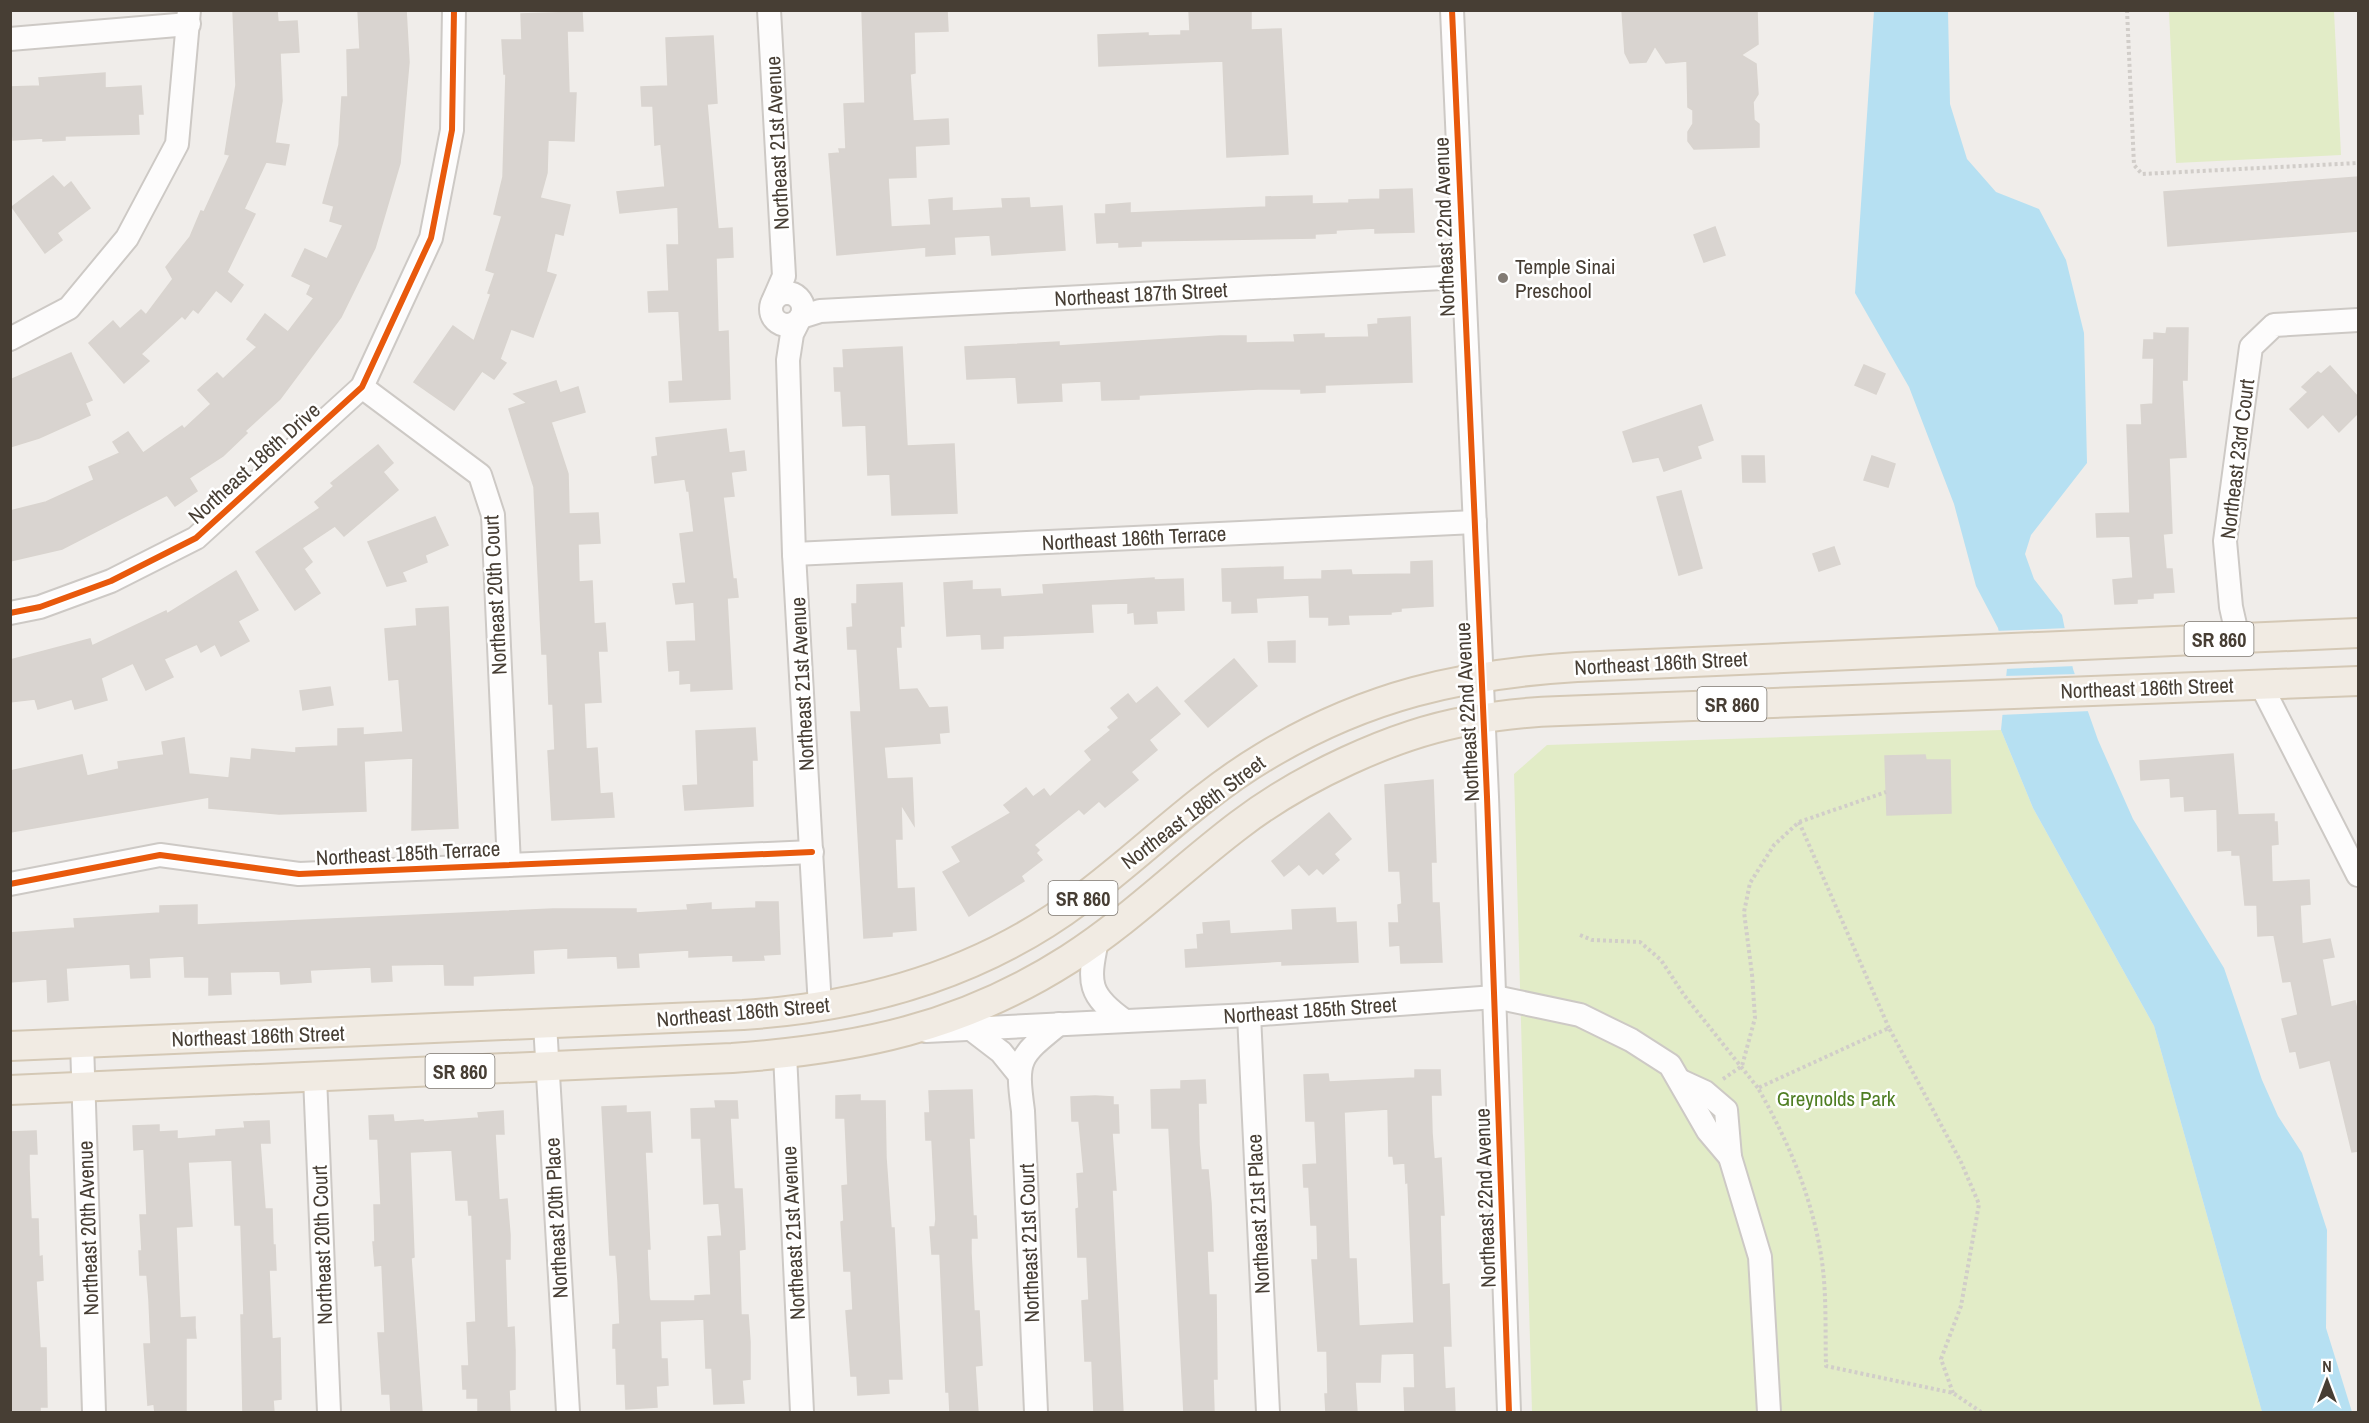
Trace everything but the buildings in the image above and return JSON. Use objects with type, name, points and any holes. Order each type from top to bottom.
[{"type":"main road","name":"Northeast 186th Street","points":[[10,1046],[768,1013],[820,1007],[904,988],[958,969],[1006,946],[1080,900],[1202,799],[1273,752],[1371,705],[1419,690],[1482,675],[1577,667],[2358,633]]},
{"type":"main road","points":[[1899,653],[1901,697]]},
{"type":"main road","name":"Northeast 186th Street","points":[[10,1090],[732,1058],[846,1046],[907,1032],[979,1007],[1042,975],[1097,941],[1240,824],[1299,787],[1382,748],[1452,724],[1484,718],[1560,711],[1981,693],[2358,681]]},
{"type":"main road","points":[[732,1058],[789,1033],[820,1007]]},
{"type":"street","name":"Northeast 186th Drive","points":[[10,613],[40,607],[111,581],[196,538],[362,387],[431,238],[452,130],[454,10]]},
{"type":"street","name":"Northeast 21st Avenue","points":[[770,10],[784,276],[775,310],[788,360]]},
{"type":"street","name":"Northeast 22nd Avenue","points":[[1452,10],[1462,277],[1484,718],[1509,1413]]},
{"type":"street","points":[[10,39],[189,17],[177,144],[127,238],[69,308],[10,339]]},
{"type":"street","name":"Northeast 21st Avenue","points":[[784,276],[804,309],[792,334],[788,360],[794,554],[820,1007]]},
{"type":"street","name":"Northeast 187th Street","points":[[775,310],[784,325],[804,309],[1462,277]]},
{"type":"street","name":"Northeast 23rd Court","points":[[2238,638],[2231,607],[2225,541],[2251,347],[2274,325],[2358,320]]},
{"type":"street","name":"Northeast 20th Court","points":[[362,387],[480,475],[493,515],[508,864]]},
{"type":"street","name":"Northeast 186th Terrace","points":[[794,554],[1474,522]]},
{"type":"street","points":[[2261,685],[2358,874]]},
{"type":"street","name":"Northeast 185th Terrace","points":[[10,884],[160,855],[299,874],[812,852]]},
{"type":"street","points":[[1097,941],[1091,968],[1094,994],[1106,1008],[1125,1021]]},
{"type":"street","points":[[1495,997],[1580,1015],[1631,1040],[1671,1065],[1681,1081],[1705,1092],[1726,1110],[1730,1157],[1760,1257],[1769,1413]]},
{"type":"street","name":"Northeast 185th Street","points":[[907,1032],[1249,1014],[1495,997]]},
{"type":"street","name":"Northeast 21st Place","points":[[1249,1014],[1268,1413]]},
{"type":"street","name":"Northeast 20th Place","points":[[545,1024],[568,1413]]},
{"type":"street","points":[[971,1029],[1001,1052],[1018,1073],[1029,1050],[1059,1024]]},
{"type":"street","name":"Northeast 20th Avenue","points":[[82,1043],[94,1413]]},
{"type":"street","name":"Northeast 21st Avenue","points":[[785,1054],[802,1413]]},
{"type":"street","name":"Northeast 21st Court","points":[[1018,1073],[1023,1111],[1036,1413]]},
{"type":"street","name":"Northeast 20th Court","points":[[315,1077],[329,1413]]},
{"type":"path","points":[[2127,10],[2134,165],[2137,171],[2142,174],[2358,163]]},
{"type":"path","points":[[1719,1082],[1742,1066],[1755,1018],[1744,912],[1750,883],[1773,845],[1799,822],[1886,792]]},
{"type":"path","points":[[1799,822],[1889,1028],[1961,1162],[1979,1204],[1961,1306],[1941,1359],[1953,1393]]},
{"type":"path","points":[[1580,935],[1592,939],[1640,942],[1661,960],[1698,1014],[1758,1088],[1786,1137],[1805,1184],[1821,1257],[1826,1366],[1953,1393],[1981,1413]]},
{"type":"path","points":[[1758,1088],[1889,1028]]},
{"type":"green space","points":[[2169,11],[2334,11],[2341,155],[2176,163]]},
{"type":"green space","name":"Greynolds Park","points":[[2001,730],[2033,808],[2154,1026],[2262,1412],[1532,1412],[1514,774],[1547,745]]},
{"type":"water","points":[[1874,11],[1948,11],[1950,104],[1967,159],[1996,192],[2039,209],[2066,260],[2084,333],[2087,463],[2031,535],[2025,554],[2034,579],[2062,615],[2073,669],[2098,740],[2133,819],[2224,968],[2262,1080],[2278,1116],[2302,1153],[2327,1230],[2326,1328],[2352,1412],[2262,1412],[2154,1026],[2033,808],[2001,730],[2007,668],[1998,628],[1976,586],[1954,504],[1909,387],[1855,293]]},
{"type":"pier","points":[[2068,628],[2076,666],[2004,669],[1995,631]]},
{"type":"pier","points":[[2078,674],[2091,711],[1999,715],[2003,676]]},
{"type":"cycle path","points":[[10,613],[40,607],[111,581],[196,538],[362,387],[431,238],[452,130],[454,10]]},
{"type":"cycle path","points":[[1452,10],[1487,797],[1509,1412]]},
{"type":"cycle path","points":[[10,884],[160,855],[299,874],[812,852]]},
{"type":"place","name":"Temple Sinai Preschool","points":[[1503,278]]}]
